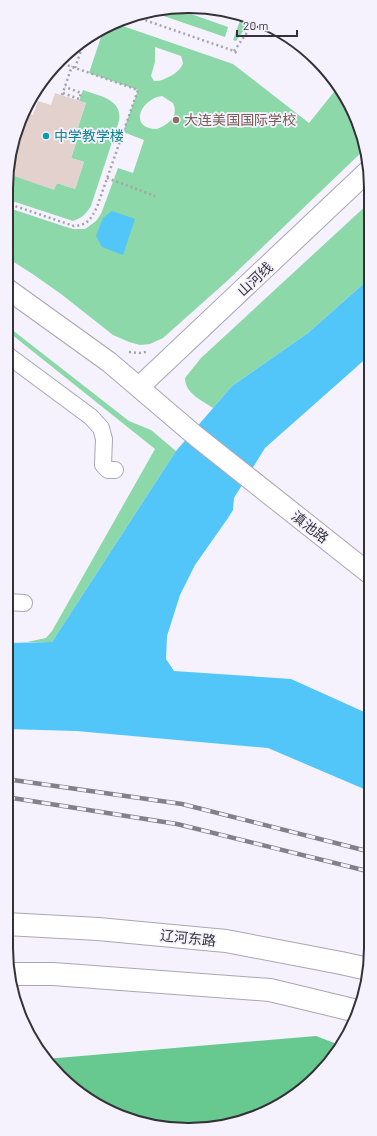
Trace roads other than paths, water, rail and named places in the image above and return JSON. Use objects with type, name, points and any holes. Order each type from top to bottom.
[{"type":"main road","name":"辽河东路","points":[[13,924],[98,929],[226,941],[362,968]]},
{"type":"main road","points":[[15,974],[53,974],[270,990],[353,1010]]},
{"type":"street","name":"山河线","points":[[139,386],[364,176]]},
{"type":"street","name":"滇池路","points":[[13,293],[109,362],[197,437],[364,569]]},
{"type":"street","points":[[13,359],[91,417],[101,428],[104,439],[103,465],[108,470],[115,470]]},
{"type":"street","points":[[13,602],[24,603]]},
{"type":"water","points":[[112,211],[135,219],[123,255],[102,247],[96,236],[103,218]]},
{"type":"water","points":[[364,283],[364,360],[265,448],[234,498],[233,510],[195,565],[180,595],[167,636],[166,659],[174,671],[291,679],[364,712],[364,789],[268,748],[76,731],[13,729],[13,643],[52,642],[176,451],[232,386],[308,333]]},
{"type":"railway","points":[[13,780],[182,804],[364,850]]},
{"type":"railway","points":[[13,798],[177,824],[364,870]]},
{"type":"place","name":"大连美国国际学校","points":[[176,120]]},
{"type":"place","name":"中学教学楼","points":[[46,136]]}]
